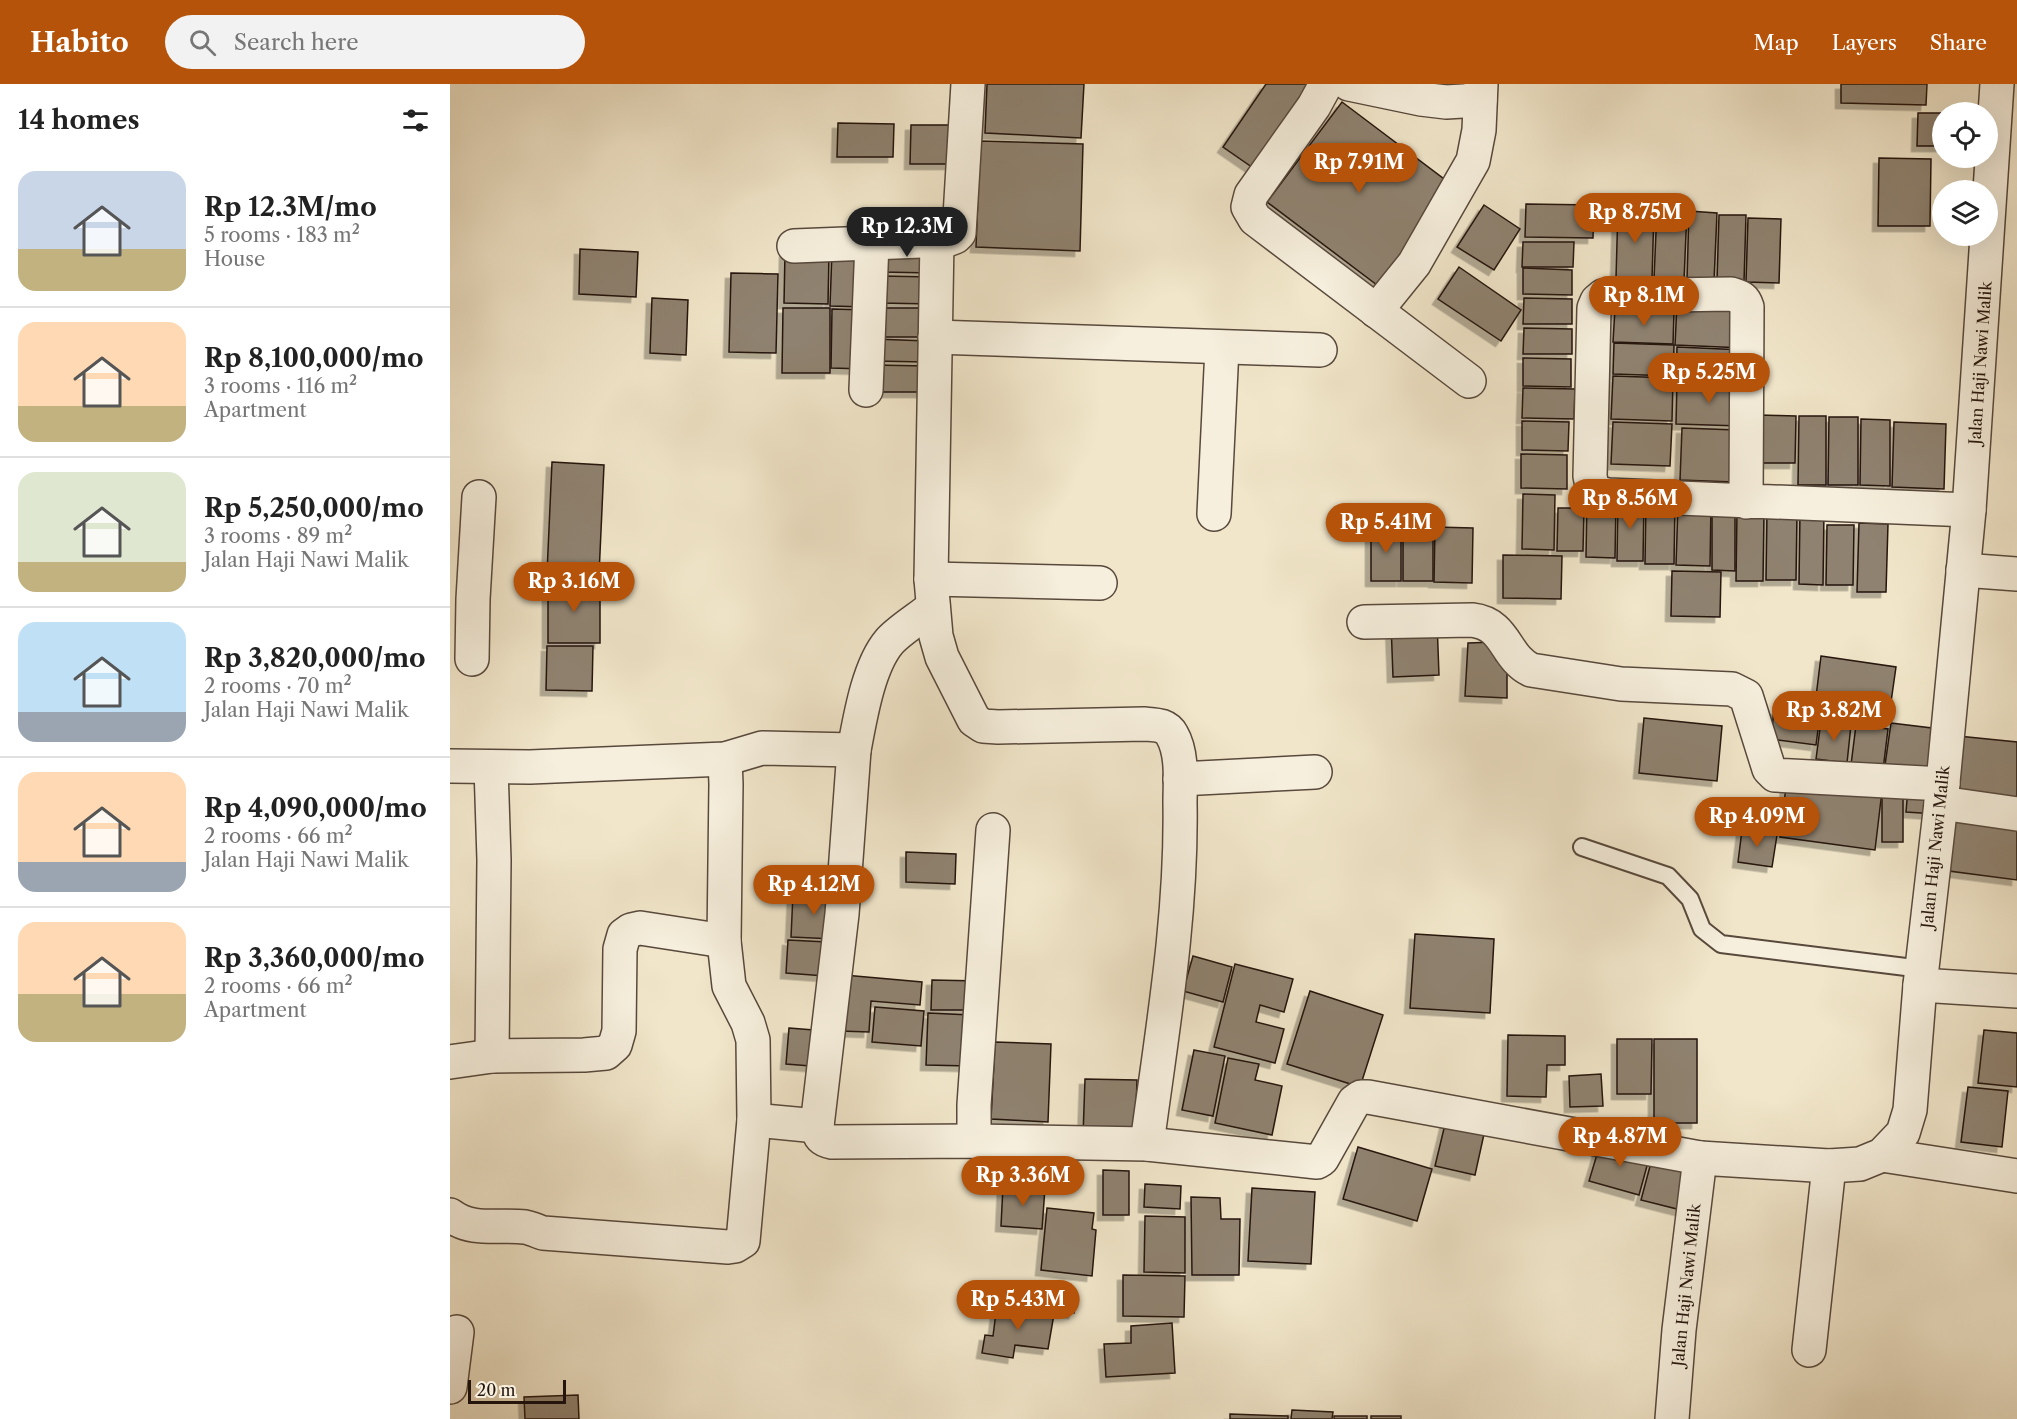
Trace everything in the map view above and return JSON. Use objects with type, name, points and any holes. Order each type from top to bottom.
[{"type":"street","points":[[794,246],[937,240],[955,237],[959,233],[969,84]]},
{"type":"street","points":[[1326,84],[1314,106],[1251,195],[1248,207],[1255,219],[1469,381]]},
{"type":"street","points":[[1349,84],[1446,102],[1481,92],[1479,130],[1473,161],[1414,264],[1376,311]]},
{"type":"street","name":"Jalan Haji Nawi Malik","points":[[1672,1419],[1679,1330],[1700,1158],[1829,1166],[1860,1164],[1882,1155],[1903,1133],[1910,1110],[1921,977],[1942,794],[1969,510],[1997,84]]},
{"type":"street","points":[[937,240],[932,593],[936,636],[942,657],[974,720],[983,726],[998,728],[1144,724],[1162,726],[1171,734],[1178,750],[1181,847],[1174,947],[1147,1144]]},
{"type":"street","points":[[866,390],[872,243]]},
{"type":"street","points":[[1746,502],[1747,307],[1745,301],[1742,297],[1731,294],[1603,296],[1594,308],[1591,486],[1596,492],[1608,495],[1746,502],[1969,510]]},
{"type":"street","points":[[935,337],[1320,350]]},
{"type":"street","points":[[1214,514],[1222,348]]},
{"type":"street","points":[[472,659],[461,599],[479,497]]},
{"type":"street","points":[[1963,570],[2017,574]]},
{"type":"street","points":[[1100,583],[932,593],[889,642],[874,670],[862,709],[854,750],[842,914],[817,1126],[819,1136],[832,1142],[974,1141],[1147,1144],[1317,1162],[1322,1159],[1354,1102],[1361,1097],[1368,1096],[1700,1158]]},
{"type":"street","points":[[1364,622],[1484,621],[1494,627],[1523,667],[1531,670],[1621,684],[1732,689],[1746,696],[1768,769],[1775,775],[1942,794],[2017,814]]},
{"type":"street","points":[[450,766],[491,767],[725,759],[762,748],[854,750]]},
{"type":"street","points":[[450,1215],[460,1223],[470,1225],[526,1227],[543,1233],[728,1247],[743,1241],[754,1120],[753,1040],[748,1023],[729,987],[724,941],[725,759]]},
{"type":"street","points":[[491,767],[494,860],[492,1056]]},
{"type":"street","points":[[1180,779],[1316,772]]},
{"type":"street","points":[[974,1141],[974,1105],[993,830]]},
{"type":"street","points":[[450,1062],[492,1056],[606,1053],[615,1045],[619,1031],[620,949],[624,935],[640,928],[724,941]]},
{"type":"street","points":[[1921,977],[2017,991]]},
{"type":"street","points":[[754,1120],[817,1126]]},
{"type":"street","points":[[1882,1155],[2017,1176]]},
{"type":"street","points":[[1809,1350],[1829,1166]]},
{"type":"street","points":[[450,1387],[457,1332]]},
{"type":"lane","points":[[1582,847],[1668,876],[1690,899],[1702,929],[1721,944],[1921,977]]},
{"type":"building","points":[[987,84],[1084,84],[1081,138],[985,133]]},
{"type":"building","points":[[1266,84],[1317,84],[1259,172],[1223,147]]},
{"type":"building","points":[[1841,84],[1927,84],[1926,105],[1841,103]]},
{"type":"building","points":[[1342,102],[1452,185],[1377,285],[1267,202]]},
{"type":"building","points":[[1918,113],[1932,113],[1932,146],[1917,146]]},
{"type":"building","points":[[838,123],[894,124],[893,157],[837,157]]},
{"type":"building","points":[[911,125],[963,125],[963,164],[910,164]]},
{"type":"building","points":[[980,141],[1083,144],[1080,251],[976,247]]},
{"type":"building","points":[[1879,158],[1931,159],[1930,226],[1878,226]]},
{"type":"building","points":[[1526,204],[1594,205],[1593,238],[1525,237]]},
{"type":"building","points":[[1484,205],[1520,229],[1494,270],[1457,247]]},
{"type":"building","points":[[1618,208],[1654,210],[1652,279],[1616,278]]},
{"type":"building","points":[[1657,209],[1687,210],[1684,280],[1654,279]]},
{"type":"building","points":[[1689,211],[1717,213],[1714,281],[1687,280]]},
{"type":"building","points":[[1719,215],[1746,215],[1744,282],[1717,281]]},
{"type":"building","points":[[1748,218],[1781,219],[1779,283],[1746,282]]},
{"type":"building","points":[[1523,242],[1574,242],[1573,267],[1522,267]]},
{"type":"building","points":[[882,244],[931,244],[931,273],[882,272]]},
{"type":"building","points":[[580,249],[638,252],[636,297],[579,294]]},
{"type":"building","points":[[832,251],[869,253],[867,307],[830,306]]},
{"type":"building","points":[[785,252],[829,253],[828,304],[784,303]]},
{"type":"building","points":[[1459,267],[1521,310],[1501,341],[1438,299]]},
{"type":"building","points":[[1523,268],[1572,270],[1572,295],[1523,294]]},
{"type":"building","points":[[731,273],[778,274],[776,353],[729,352]]},
{"type":"building","points":[[881,276],[932,277],[932,304],[880,303]]},
{"type":"building","points":[[652,298],[688,300],[686,355],[650,353]]},
{"type":"building","points":[[1524,298],[1572,299],[1572,324],[1523,324]]},
{"type":"building","points":[[1677,303],[1745,306],[1744,348],[1675,345]]},
{"type":"building","points":[[783,308],[830,308],[830,373],[782,373]]},
{"type":"building","points":[[880,308],[933,308],[932,337],[879,337]]},
{"type":"building","points":[[832,309],[866,310],[865,369],[831,368]]},
{"type":"building","points":[[1615,309],[1674,311],[1673,344],[1613,342]]},
{"type":"building","points":[[1524,328],[1572,329],[1572,354],[1523,354]]},
{"type":"building","points":[[874,339],[927,341],[926,362],[873,361]]},
{"type":"building","points":[[1614,343],[1674,345],[1673,376],[1613,374]]},
{"type":"building","points":[[1677,347],[1744,350],[1743,381],[1676,379]]},
{"type":"building","points":[[1523,358],[1571,359],[1571,387],[1523,386]]},
{"type":"building","points":[[873,365],[927,366],[926,392],[872,392]]},
{"type":"building","points":[[1613,376],[1673,378],[1672,421],[1611,419]]},
{"type":"building","points":[[1677,381],[1742,383],[1741,426],[1676,424]]},
{"type":"building","points":[[1523,388],[1575,389],[1574,419],[1522,418]]},
{"type":"building","points":[[1758,415],[1796,416],[1795,463],[1757,463]]},
{"type":"building","points":[[1799,416],[1826,416],[1826,485],[1798,485]]},
{"type":"building","points":[[1829,417],[1858,417],[1858,485],[1828,485]]},
{"type":"building","points":[[1861,419],[1890,420],[1890,486],[1860,485]]},
{"type":"building","points":[[1522,421],[1569,422],[1568,451],[1522,450]]},
{"type":"building","points":[[1613,422],[1672,424],[1670,466],[1611,464]]},
{"type":"building","points":[[1894,422],[1946,424],[1944,489],[1892,487]]},
{"type":"building","points":[[1682,428],[1736,430],[1734,482],[1680,480]]},
{"type":"building","points":[[1521,454],[1567,455],[1567,489],[1521,488]]},
{"type":"building","points":[[552,462],[604,465],[599,575],[547,573]]},
{"type":"building","points":[[1523,494],[1555,495],[1554,550],[1522,549]]},
{"type":"building","points":[[1587,499],[1616,500],[1615,558],[1586,557]]},
{"type":"building","points":[[1618,499],[1644,500],[1643,561],[1617,561]]},
{"type":"building","points":[[1646,501],[1675,501],[1674,564],[1645,564]]},
{"type":"building","points":[[1678,505],[1711,505],[1710,566],[1676,565]]},
{"type":"building","points":[[1558,508],[1584,508],[1583,551],[1557,551]]},
{"type":"building","points":[[1737,511],[1764,512],[1763,581],[1736,581]]},
{"type":"building","points":[[1800,511],[1824,511],[1823,585],[1799,584]]},
{"type":"building","points":[[1712,512],[1735,512],[1735,571],[1712,570]]},
{"type":"building","points":[[1767,512],[1797,512],[1796,580],[1766,580]]},
{"type":"building","points":[[1859,523],[1888,524],[1886,592],[1857,592]]},
{"type":"building","points":[[1827,525],[1854,525],[1853,585],[1826,585]]},
{"type":"building","points":[[1371,526],[1401,526],[1401,581],[1371,581]]},
{"type":"building","points":[[1403,527],[1433,528],[1433,581],[1403,581]]},
{"type":"building","points":[[1435,527],[1473,528],[1472,583],[1434,582]]},
{"type":"building","points":[[1503,555],[1562,556],[1561,599],[1503,598]]},
{"type":"building","points":[[1672,571],[1721,572],[1720,617],[1671,616]]},
{"type":"building","points":[[600,583],[600,643],[548,643],[548,584]]},
{"type":"building","points":[[1437,621],[1439,675],[1393,677],[1391,623]]},
{"type":"building","points":[[1496,642],[1496,660],[1507,660],[1507,698],[1465,696],[1468,643]]},
{"type":"building","points":[[547,646],[593,646],[592,691],[546,690]]},
{"type":"building","points":[[1821,656],[1896,667],[1889,716],[1815,705]]},
{"type":"building","points":[[1774,709],[1820,714],[1816,745],[1771,739]]},
{"type":"building","points":[[1644,718],[1722,726],[1717,781],[1639,773]]},
{"type":"building","points":[[1821,721],[1851,725],[1847,763],[1816,759]]},
{"type":"building","points":[[1891,723],[1940,729],[1933,779],[1884,772]]},
{"type":"building","points":[[1856,725],[1888,729],[1883,770],[1851,765]]},
{"type":"building","points":[[1958,736],[2017,742],[2017,804],[1952,798]]},
{"type":"building","points":[[1787,778],[1882,791],[1875,850],[1780,837]]},
{"type":"building","points":[[1908,788],[1937,789],[1936,814],[1906,812]]},
{"type":"building","points":[[1882,797],[1903,797],[1903,842],[1882,842]]},
{"type":"building","points":[[1956,817],[2017,825],[2017,880],[1949,871]]},
{"type":"building","points":[[1742,830],[1777,835],[1772,867],[1738,862]]},
{"type":"building","points":[[906,852],[956,854],[955,884],[906,882]]},
{"type":"building","points":[[793,894],[836,896],[834,939],[791,937]]},
{"type":"building","points":[[1415,934],[1494,939],[1490,1013],[1410,1008]]},
{"type":"building","points":[[788,940],[827,942],[825,976],[786,973]]},
{"type":"building","points":[[1193,956],[1232,967],[1223,1002],[1183,991]]},
{"type":"building","points":[[1235,964],[1293,979],[1284,1012],[1260,1005],[1256,1022],[1284,1029],[1275,1063],[1214,1047]]},
{"type":"building","points":[[844,975],[922,982],[920,1005],[871,1001],[869,1032],[840,1031]]},
{"type":"building","points":[[932,980],[979,981],[978,1010],[931,1010]]},
{"type":"building","points":[[1310,991],[1383,1015],[1360,1087],[1287,1064]]},
{"type":"building","points":[[875,1007],[924,1011],[921,1046],[872,1042]]},
{"type":"building","points":[[928,1013],[971,1015],[969,1066],[926,1065]]},
{"type":"building","points":[[789,1028],[826,1031],[823,1067],[786,1064]]},
{"type":"building","points":[[1984,1030],[2017,1033],[2017,1087],[1978,1083]]},
{"type":"building","points":[[1508,1035],[1565,1036],[1565,1065],[1547,1065],[1546,1097],[1507,1096]]},
{"type":"building","points":[[1617,1039],[1652,1039],[1651,1094],[1617,1094]]},
{"type":"building","points":[[1654,1039],[1697,1039],[1697,1123],[1654,1123]]},
{"type":"building","points":[[995,1042],[1051,1044],[1048,1122],[991,1119]]},
{"type":"building","points":[[1194,1050],[1225,1056],[1213,1116],[1182,1110]]},
{"type":"building","points":[[1228,1058],[1259,1064],[1255,1080],[1282,1086],[1272,1135],[1215,1123]]},
{"type":"building","points":[[1601,1074],[1603,1106],[1570,1107],[1569,1076]]},
{"type":"building","points":[[1085,1079],[1137,1080],[1135,1138],[1083,1136]]},
{"type":"building","points":[[1968,1087],[2008,1091],[2002,1147],[1961,1142]]},
{"type":"building","points":[[1447,1116],[1486,1125],[1475,1175],[1435,1166]]},
{"type":"building","points":[[1601,1141],[1650,1155],[1639,1195],[1589,1181]]},
{"type":"building","points":[[1358,1147],[1432,1169],[1417,1221],[1343,1199]]},
{"type":"building","points":[[1653,1155],[1692,1165],[1681,1210],[1641,1200]]},
{"type":"building","points":[[1103,1170],[1129,1171],[1129,1215],[1103,1215]]},
{"type":"building","points":[[1145,1184],[1181,1186],[1180,1209],[1144,1207]]},
{"type":"building","points":[[1003,1186],[1045,1188],[1042,1229],[1001,1226]]},
{"type":"building","points":[[1252,1188],[1315,1192],[1311,1264],[1248,1261]]},
{"type":"building","points":[[1191,1197],[1220,1198],[1221,1219],[1240,1219],[1239,1275],[1192,1275]]},
{"type":"building","points":[[1047,1208],[1094,1213],[1092,1229],[1096,1230],[1092,1276],[1041,1270]]},
{"type":"building","points":[[1145,1216],[1185,1217],[1185,1273],[1144,1272]]},
{"type":"building","points":[[1123,1275],[1185,1276],[1184,1317],[1123,1316]]},
{"type":"building","points":[[1034,1289],[1076,1294],[1074,1313],[1032,1308]]},
{"type":"building","points":[[997,1305],[1054,1314],[1048,1349],[1015,1345],[1013,1358],[982,1353],[985,1335],[993,1336]]},
{"type":"building","points":[[1172,1323],[1175,1373],[1106,1377],[1104,1344],[1131,1343],[1131,1326]]},
{"type":"building","points":[[578,1395],[579,1419],[525,1419],[524,1397]]},
{"type":"building","points":[[1292,1410],[1333,1412],[1332,1419],[1291,1419]]},
{"type":"building","points":[[1230,1414],[1288,1416],[1288,1419],[1230,1419]]},
{"type":"building","points":[[1334,1416],[1367,1416],[1367,1419],[1334,1419]]},
{"type":"building","points":[[1371,1416],[1401,1416],[1401,1419],[1371,1419]]}]
